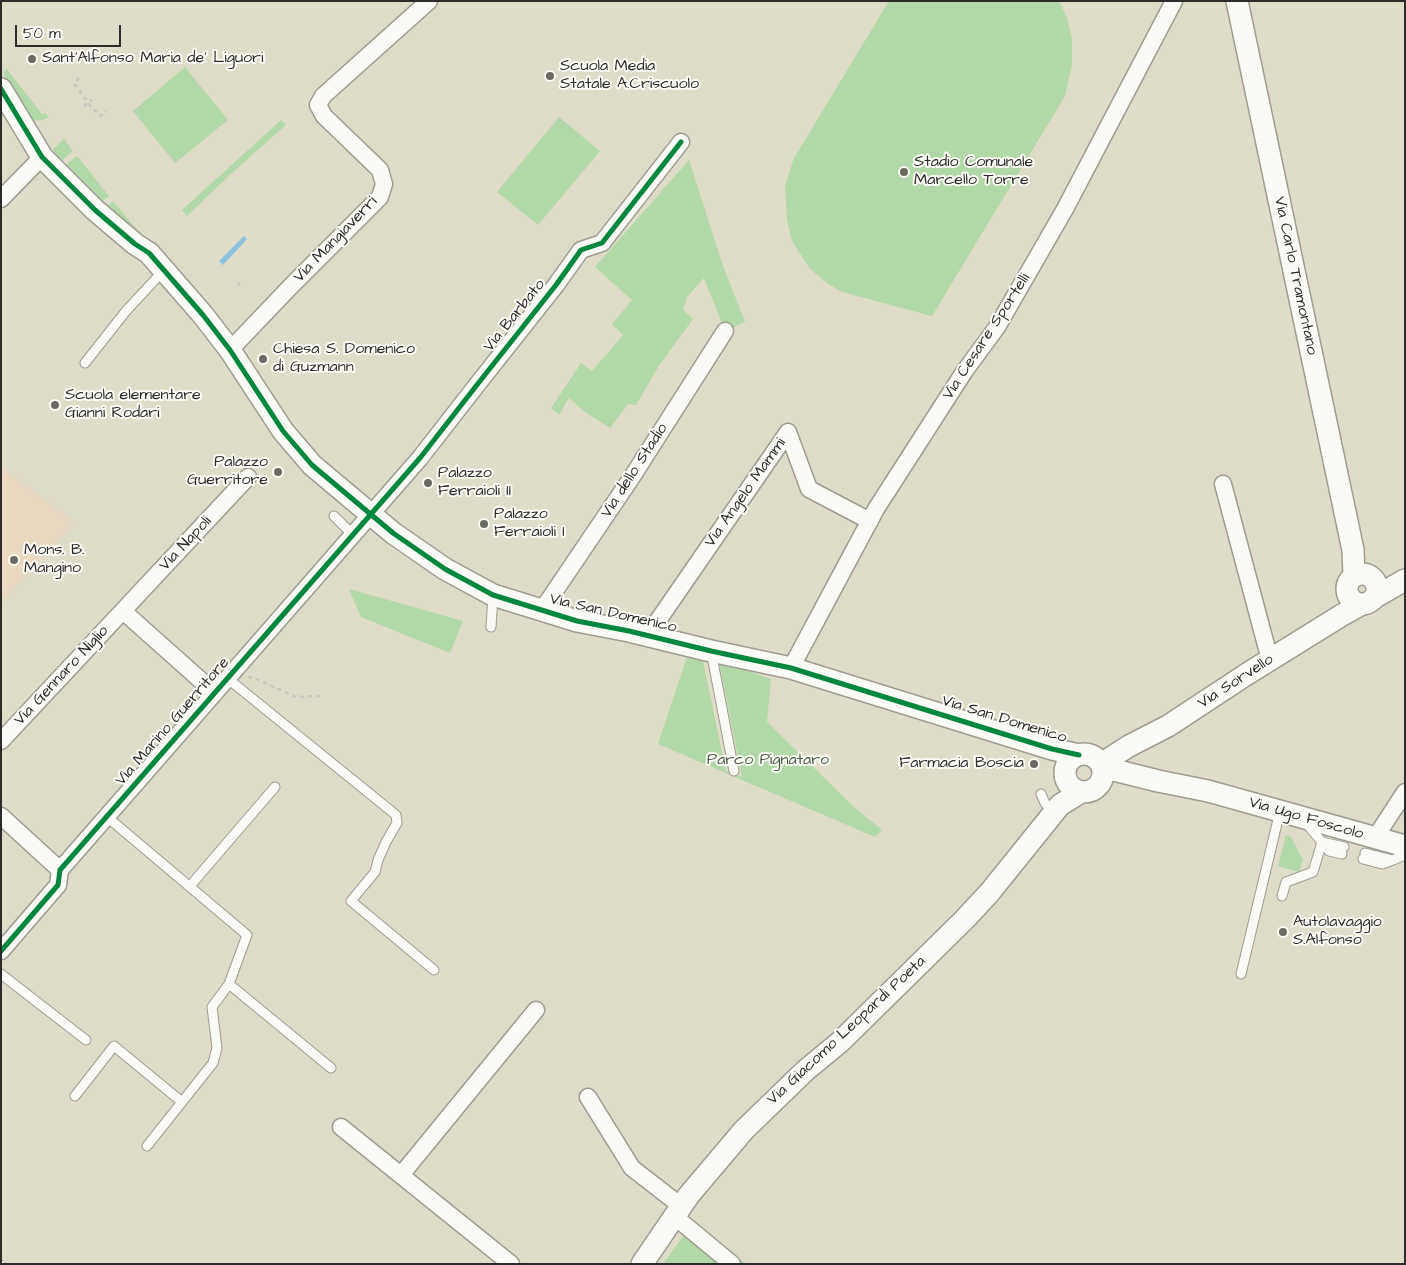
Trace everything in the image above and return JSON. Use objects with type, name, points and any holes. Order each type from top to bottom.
[{"type":"street","name":"Via Mangiaverri","points":[[230,350],[292,284],[380,198],[384,184],[380,170],[324,116],[318,105],[323,96],[429,1]]},
{"type":"street","name":"Via Cesare Sportelli","points":[[791,668],[876,509],[964,372],[997,327],[1069,201],[1174,1]]},
{"type":"street","name":"Via Carlo Tramontano","points":[[1237,1],[1353,550],[1369,590]]},
{"type":"street","name":"Via San Domenico","points":[[4,102],[42,157],[95,210],[135,244],[149,253],[204,315],[230,350],[283,431],[312,465],[393,533],[445,569],[493,596],[577,621],[672,640],[711,651],[791,668],[1052,749],[1086,770],[1208,791]]},
{"type":"street","name":"Via Barbato","points":[[372,514],[420,458],[556,285],[580,250],[602,243],[681,142]]},
{"type":"street","points":[[1,199],[42,157]]},
{"type":"street","name":"Via dello Stadio","points":[[542,610],[632,477],[725,331]]},
{"type":"street","name":"Via Angelo Mammì","points":[[648,636],[788,432],[810,489],[870,521]]},
{"type":"street","name":"Via Napoli","points":[[123,611],[248,477]]},
{"type":"street","points":[[1224,484],[1270,660]]},
{"type":"street","name":"Via Marino Guerritore","points":[[1,951],[58,885],[60,870],[372,514]]},
{"type":"street","name":"Via Sorvello","points":[[1086,770],[1168,726],[1270,660],[1369,590]]},
{"type":"street","points":[[123,611],[215,693]]},
{"type":"street","name":"Via Gennaro Niglio","points":[[1,741],[123,611]]},
{"type":"street","name":"Via Giacomo Leopardi Poeta","points":[[642,1264],[678,1211],[721,1155],[806,1070],[859,1024],[984,899],[1086,770]]},
{"type":"street","name":"Via Ugo Foscolo","points":[[1208,791],[1301,817],[1368,850],[1399,853]]},
{"type":"street","points":[[1368,850],[1405,792]]},
{"type":"street","points":[[1,816],[60,870]]},
{"type":"street","points":[[401,1175],[536,1010]]},
{"type":"street","points":[[588,1097],[632,1168],[732,1264]]},
{"type":"street","points":[[342,1127],[511,1264]]},
{"type":"lane","points":[[85,363],[126,311],[164,270]]},
{"type":"lane","points":[[334,516],[353,535]]},
{"type":"lane","points":[[490,628],[493,596]]},
{"type":"lane","points":[[711,651],[734,771]]},
{"type":"lane","points":[[228,678],[396,815],[397,823],[386,842],[375,872],[350,901],[434,970]]},
{"type":"lane","points":[[190,886],[275,787]]},
{"type":"lane","points":[[1041,794],[1045,803],[1057,808]]},
{"type":"lane","points":[[1241,974],[1280,811]]},
{"type":"lane","points":[[106,816],[247,935],[229,984],[212,1007],[217,1048],[213,1063],[147,1146]]},
{"type":"lane","points":[[1301,817],[1322,842],[1343,850]]},
{"type":"lane","points":[[1282,896],[1286,882],[1314,872],[1322,842]]},
{"type":"lane","points":[[1399,853],[1405,855]]},
{"type":"lane","points":[[1,974],[86,1040]]},
{"type":"lane","points":[[229,984],[331,1068]]},
{"type":"lane","points":[[75,1096],[114,1046],[182,1102]]},
{"type":"path","points":[[79,78],[74,83],[88,103],[100,116],[106,111]]},
{"type":"path","points":[[84,106],[92,100]]},
{"type":"path","points":[[247,677],[254,678],[296,697],[320,696]]},
{"type":"shaded area","points":[[1,467],[74,522],[1,602]]},
{"type":"green space","name":"Stadio Comunale Marcello Torre","points":[[889,1],[1059,1],[1067,18],[1072,39],[1072,65],[1065,96],[932,316],[842,292],[827,283],[810,269],[792,241],[787,220],[785,186],[794,158]]},
{"type":"green space","points":[[185,67],[228,120],[175,163],[133,111]]},
{"type":"green space","points":[[6,68],[42,114],[45,113],[49,117],[43,120],[31,121],[6,83],[4,73]]},
{"type":"green space","points":[[559,117],[600,151],[538,225],[497,192]]},
{"type":"green space","points":[[281,120],[286,125],[187,216],[182,210]]},
{"type":"green space","points":[[64,139],[73,151],[60,162],[53,149]]},
{"type":"green space","points":[[77,156],[109,196],[98,205],[63,167]]},
{"type":"green space","points":[[689,160],[723,266],[745,322],[725,331],[704,278],[687,297],[683,310],[693,319],[660,364],[636,405],[628,404],[610,428],[585,412],[569,398],[559,415],[551,408],[581,363],[592,371],[623,335],[612,324],[632,300],[595,267]]},
{"type":"green space","points":[[113,201],[138,231],[133,230],[103,210]]},
{"type":"green space","points":[[349,589],[463,621],[450,653],[361,617]]},
{"type":"green space","name":"Parco Pignataro","points":[[688,654],[702,657],[726,771],[742,777],[719,662],[771,679],[767,722],[853,806],[882,830],[875,837],[658,744]]},
{"type":"green space","points":[[1286,835],[1291,837],[1303,860],[1299,872],[1278,866]]},
{"type":"green space","points":[[694,1221],[746,1264],[663,1264]]},
{"type":"water","points":[[244,236],[247,239],[223,265],[219,261]]},
{"type":"cycle path","points":[[1,89],[42,157],[95,210],[135,244],[149,253],[203,315],[230,350],[283,431],[312,465],[393,533],[445,569],[493,595],[577,621],[791,668],[1052,749],[1079,755]]},
{"type":"cycle path","points":[[1,951],[58,885],[60,870],[420,458],[556,285],[581,250],[602,243],[681,142]]},
{"type":"place","name":"Sant'Alfonso Maria de' Liguori","points":[[32,59]]},
{"type":"place","name":"Scuola Media Statale A.Criscuolo","points":[[550,76]]},
{"type":"place","name":"Stadio Comunale Marcello Torre","points":[[904,172]]},
{"type":"place","name":"Chiesa S. Domenico di Guzmann","points":[[263,359]]},
{"type":"place","name":"Scuola elementare Gianni Rodari","points":[[55,405]]},
{"type":"place","name":"Palazzo Guerritore","points":[[278,472]]},
{"type":"place","name":"Palazzo Ferraioli II","points":[[428,483]]},
{"type":"place","name":"Palazzo Ferraioli I","points":[[484,524]]},
{"type":"place","name":"Mons. B. Mangino","points":[[14,560]]},
{"type":"place","name":"Farmacia Boscia","points":[[1034,764]]},
{"type":"place","name":"Autolavaggio S.Alfonso","points":[[1283,932]]}]
